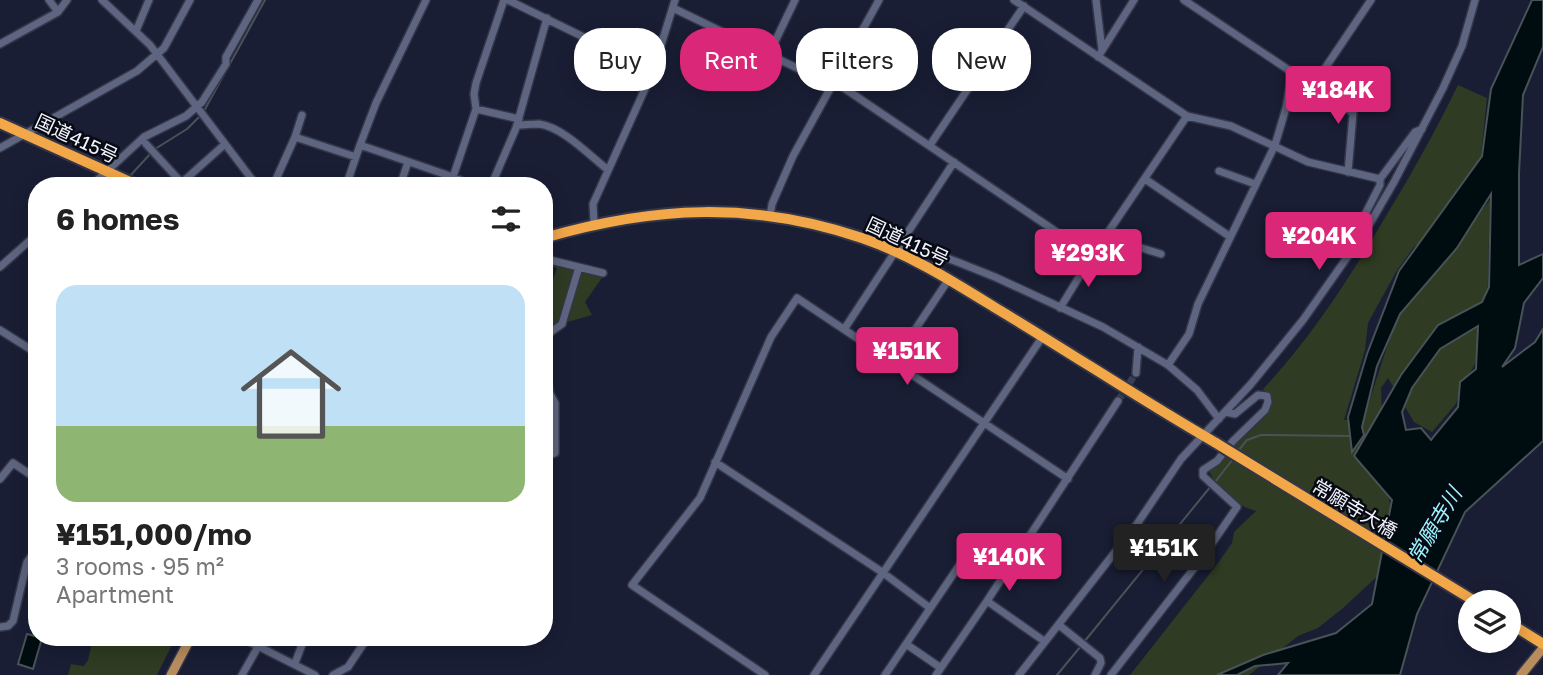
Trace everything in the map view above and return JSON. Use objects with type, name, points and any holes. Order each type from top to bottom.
[{"type":"highway","name":"国道415号","points":[[0,123],[120,177]]},
{"type":"highway","name":"国道415号","points":[[553,235],[594,223],[669,212],[720,211],[770,216],[823,226],[863,238],[897,251],[949,279],[1216,443]]},
{"type":"highway","name":"常願寺大橋","points":[[1216,443],[1458,591]]},
{"type":"highway","points":[[1521,631],[1540,643]]},
{"type":"main road","points":[[1521,675],[1540,643]]},
{"type":"main road","points":[[171,675],[186,646]]},
{"type":"street","points":[[49,0],[58,12]]},
{"type":"street","points":[[0,44],[58,12],[66,0]]},
{"type":"street","points":[[102,0],[158,55],[250,177]]},
{"type":"street","points":[[136,32],[149,0]]},
{"type":"street","points":[[0,148],[137,71],[158,55],[190,0]]},
{"type":"street","points":[[101,177],[152,131],[173,124],[202,102],[226,64],[226,57],[258,0]]},
{"type":"street","points":[[349,177],[376,103],[426,0]]},
{"type":"street","points":[[453,177],[476,109],[476,83],[506,0],[574,32]]},
{"type":"street","points":[[782,28],[795,0]]},
{"type":"street","points":[[864,28],[879,0]]},
{"type":"street","points":[[1014,0],[1100,53],[1187,116],[1231,126],[1308,162],[1380,179]]},
{"type":"street","points":[[1096,0],[1100,53]]},
{"type":"street","points":[[1184,0],[1353,113],[1349,172]]},
{"type":"street","points":[[1313,86],[1371,0]]},
{"type":"street","points":[[1019,675],[1137,524],[1181,459],[1251,384],[1303,320],[1354,247],[1423,129],[1462,46],[1475,0]]},
{"type":"street","points":[[1100,53],[1132,1]]},
{"type":"street","points":[[666,30],[674,4],[720,28]]},
{"type":"street","points":[[930,145],[1024,6]]},
{"type":"street","points":[[495,177],[518,122],[547,18]]},
{"type":"street","points":[[1168,365],[1189,334],[1198,304],[1275,145],[1286,108],[1292,72]]},
{"type":"street","points":[[594,223],[593,204],[644,91]]},
{"type":"street","points":[[770,216],[772,204],[793,156],[829,91]]},
{"type":"street","points":[[849,91],[1092,256]]},
{"type":"street","points":[[476,109],[518,122],[549,127],[571,140],[608,170]]},
{"type":"street","points":[[278,177],[302,115]]},
{"type":"street","points":[[1060,308],[1187,116]]},
{"type":"street","points":[[1354,247],[1356,232],[1380,185],[1380,179],[1415,132],[1423,129]]},
{"type":"street","points":[[295,137],[356,157]]},
{"type":"street","points":[[146,144],[177,177]]},
{"type":"street","points":[[188,177],[225,144]]},
{"type":"street","points":[[360,145],[443,177]]},
{"type":"street","points":[[403,177],[408,162]]},
{"type":"street","points":[[845,328],[954,162]]},
{"type":"street","points":[[107,171],[111,177]]},
{"type":"street","points":[[1219,171],[1255,184]]},
{"type":"street","points":[[1145,179],[1229,236]]},
{"type":"street","points":[[1110,230],[1135,246],[1161,254]]},
{"type":"street","points":[[0,267],[28,242]]},
{"type":"street","points":[[897,251],[923,249],[995,277],[1138,347],[1168,365],[1197,390],[1219,419]]},
{"type":"street","points":[[553,261],[603,273]]},
{"type":"street","points":[[553,330],[562,324],[579,267]]},
{"type":"street","points":[[894,361],[949,279]]},
{"type":"street","points":[[765,675],[632,585],[700,498],[771,337],[797,298],[1068,479]]},
{"type":"street","points":[[0,330],[28,348]]},
{"type":"street","points":[[814,675],[1043,336]]},
{"type":"street","points":[[1136,373],[1138,347]]},
{"type":"street","points":[[1111,675],[1202,558],[1237,507],[1207,481],[1203,470],[1217,461],[1265,410],[1267,396],[1258,395],[1235,414],[1225,412]]},
{"type":"street","points":[[553,399],[553,454]]},
{"type":"street","points":[[906,644],[938,672],[1118,401]]},
{"type":"street","points":[[0,479],[13,463],[28,473]]},
{"type":"street","points":[[715,463],[882,572],[930,608]]},
{"type":"street","points":[[885,675],[971,548],[1006,570]]},
{"type":"street","points":[[0,627],[8,626],[13,621],[28,561]]},
{"type":"street","points":[[987,601],[1044,641]]},
{"type":"street","points":[[1059,625],[1100,657],[1101,663],[1095,675]]},
{"type":"street","points":[[242,675],[258,646]]},
{"type":"street","points":[[261,646],[315,675]]},
{"type":"street","points":[[295,663],[302,646]]},
{"type":"street","points":[[333,675],[348,667],[362,646]]},
{"type":"green space","points":[[1458,85],[1487,98],[1478,184],[1454,211],[1413,248],[1396,272],[1368,323],[1365,350],[1344,420],[1364,418],[1393,328],[1410,295],[1490,200],[1487,314],[1477,359],[1455,405],[1432,432],[1414,422],[1388,378],[1381,388],[1385,481],[1393,518],[1383,571],[1318,628],[1298,636],[1249,675],[1130,675],[1218,563],[1232,543],[1234,532],[1256,511],[1228,496],[1208,470],[1266,416],[1271,406],[1271,397],[1263,389],[1298,349],[1344,284],[1414,168]]},
{"type":"green space","points":[[554,261],[604,275],[585,302],[592,315],[553,329],[553,280],[557,268]]},
{"type":"green space","points":[[91,646],[172,646],[157,675],[68,675],[71,664],[84,666]]},
{"type":"water","name":"常願寺川","points":[[1532,0],[1543,0],[1543,47],[1523,95],[1519,173],[1519,265],[1543,254],[1543,278],[1524,303],[1515,348],[1502,367],[1535,342],[1543,329],[1543,441],[1465,512],[1417,614],[1400,675],[1278,675],[1288,663],[1255,666],[1237,675],[1217,675],[1263,655],[1336,633],[1372,604],[1392,500],[1354,456],[1401,375],[1438,325],[1482,302],[1489,287],[1491,194],[1457,248],[1400,314],[1377,366],[1362,427],[1364,435],[1352,452],[1348,417],[1367,354],[1399,271],[1482,156],[1491,89]],"holes":[[[1478,326],[1476,369],[1460,382],[1458,407],[1431,440],[1421,428],[1406,430],[1402,412],[1412,388],[1440,349]]]},
{"type":"water","points":[[28,634],[28,646],[40,646],[33,669],[18,664]]},
{"type":"waterway","points":[[204,111],[265,0]]},
{"type":"waterway","points":[[155,149],[187,129],[201,115]]},
{"type":"waterway","points":[[129,177],[151,153]]},
{"type":"waterway","points":[[1238,451],[1247,440],[1261,435],[1350,436]]},
{"type":"waterway","points":[[1215,482],[1233,459]]},
{"type":"waterway","points":[[1084,642],[1211,486]]},
{"type":"waterway","points":[[1057,675],[1081,646]]},
{"type":"tunnel","points":[[1118,401],[1136,373]]}]
